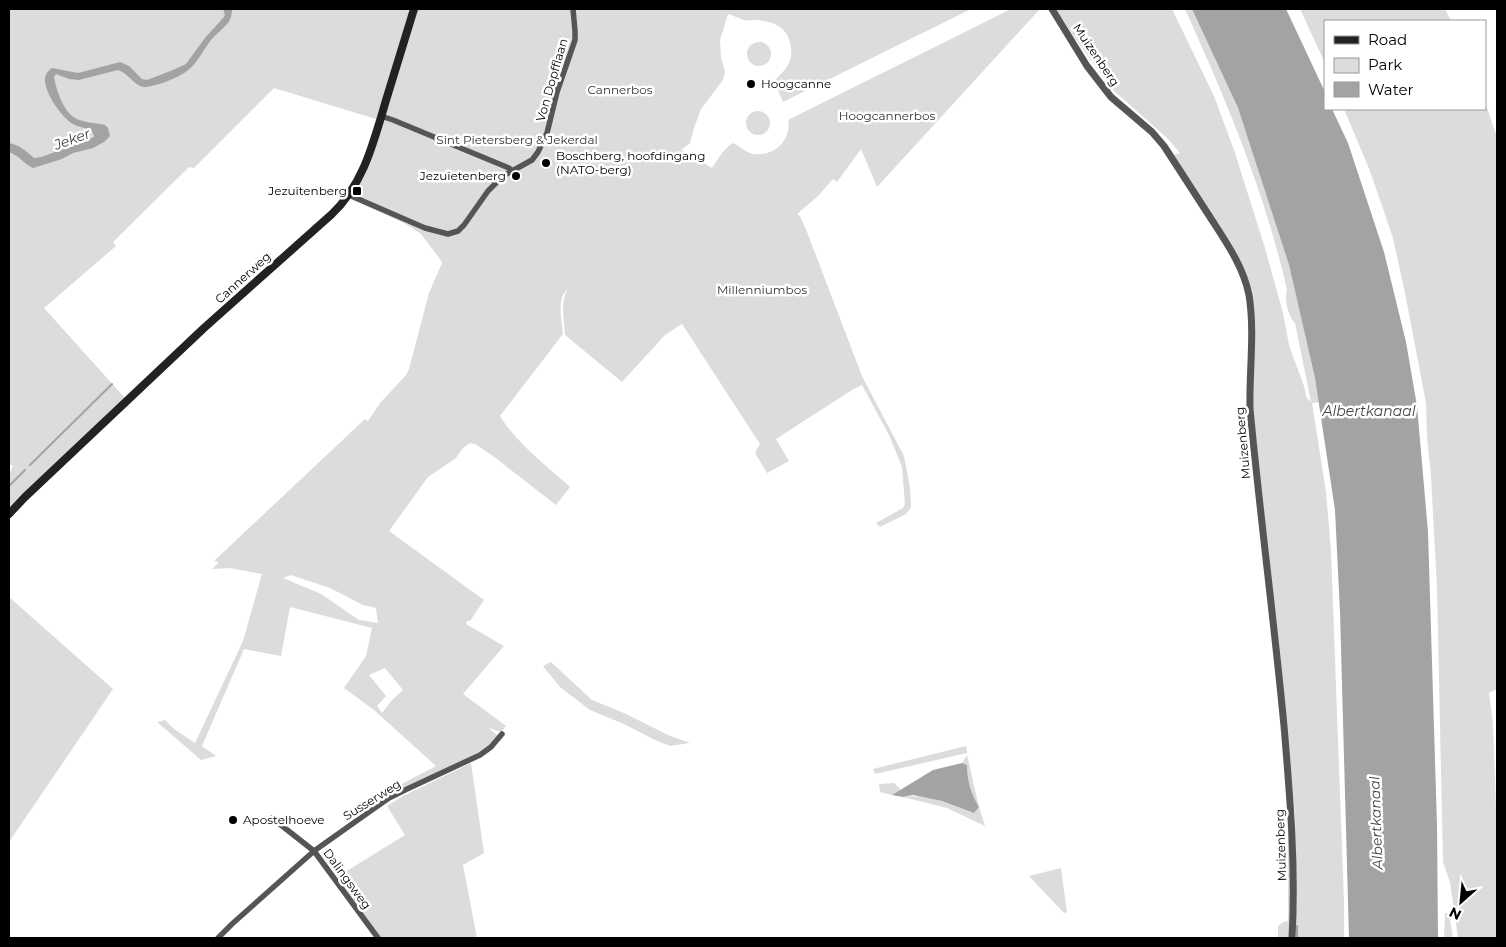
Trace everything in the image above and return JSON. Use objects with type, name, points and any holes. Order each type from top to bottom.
[{"type":"main road","name":"Cannerweg","points":[[9,514],[204,328],[332,214],[349,195],[358,181],[366,162],[414,9]]},
{"type":"street","name":"Von Dopfflaan","points":[[349,195],[419,226],[448,234],[458,231],[488,191],[503,176],[532,160],[538,152],[545,138],[557,92],[575,40],[573,9]]},
{"type":"street","name":"Muizenberg","points":[[1052,9],[1088,66],[1111,97],[1152,132],[1164,146],[1232,251],[1247,288],[1251,321],[1250,409],[1279,668],[1291,803],[1293,870],[1292,938]]},
{"type":"street","points":[[381,116],[509,168],[512,171]]},
{"type":"street","name":"Susserweg","points":[[218,938],[314,851],[389,798],[480,755],[491,747],[502,734]]},
{"type":"street","name":"Dalingsweg","points":[[272,818],[314,851],[378,938]]},
{"type":"green space","points":[[9,9],[971,9],[783,102],[774,81],[787,67],[791,58],[790,41],[784,30],[768,22],[743,20],[728,14],[720,40],[721,57],[725,72],[723,80],[701,109],[690,143],[681,150],[712,168],[729,145],[733,143],[745,151],[754,154],[768,153],[775,150],[780,146],[787,134],[788,120],[1011,9],[1040,9],[877,187],[861,149],[837,182],[833,179],[818,196],[797,214],[800,216],[807,232],[862,376],[904,456],[910,487],[911,507],[906,514],[880,527],[876,523],[903,508],[905,504],[902,467],[889,435],[862,385],[776,439],[789,461],[767,473],[755,453],[760,444],[682,324],[665,335],[622,382],[565,335],[563,305],[568,289],[564,293],[561,304],[563,334],[500,416],[515,436],[570,487],[556,505],[493,456],[475,444],[470,443],[463,448],[456,458],[428,477],[389,531],[484,600],[466,624],[504,646],[463,694],[506,726],[501,732],[489,728],[499,737],[487,748],[373,808],[370,803],[436,766],[374,710],[344,688],[366,656],[372,628],[290,607],[281,656],[244,649],[202,746],[216,756],[201,760],[157,722],[165,720],[174,729],[195,743],[243,641],[262,574],[230,568],[212,569],[219,562],[214,561],[365,419],[368,421],[381,402],[406,375],[409,369],[429,293],[442,263],[421,234],[406,224],[344,196],[361,166],[376,119],[274,88],[194,168],[189,167],[113,242],[116,246],[44,308],[125,398],[9,508],[9,475],[13,466],[9,464]],"holes":[[[291,575],[330,588],[363,605],[376,608],[378,623],[359,620],[321,594],[283,578]],[[385,668],[403,690],[382,713],[377,706],[386,696],[369,675]]]},
{"type":"green space","points":[[1056,9],[1172,9],[1214,96],[1234,150],[1265,248],[1283,313],[1289,345],[1305,389],[1306,397],[1311,402],[1295,323],[1287,307],[1287,290],[1268,218],[1243,147],[1185,9],[1192,9],[1238,108],[1289,265],[1319,402],[1312,403],[1326,492],[1331,551],[1344,938],[1294,938],[1295,815],[1253,410],[1251,291],[1174,155],[1180,153],[1168,139],[1112,89]]},
{"type":"green space","points":[[1300,9],[1445,9],[1450,20],[1324,20],[1324,61]]},
{"type":"green space","points":[[759,42],[768,45],[771,54],[768,63],[759,66],[750,63],[747,54],[750,45]]},
{"type":"green space","points":[[1486,105],[1497,137],[1497,689],[1489,693],[1493,723],[1497,836],[1497,938],[1458,938],[1450,882],[1443,862],[1437,588],[1426,403],[1393,238],[1370,171],[1344,110],[1486,110]]},
{"type":"green space","points":[[758,111],[767,114],[770,123],[767,132],[758,135],[749,132],[746,123],[749,114]]},
{"type":"green space","points":[[9,597],[113,689],[9,842]]},
{"type":"green space","points":[[551,662],[592,700],[624,713],[668,735],[690,743],[670,746],[590,710],[560,687],[543,666]]},
{"type":"green space","points":[[966,746],[967,753],[875,774],[873,769]]},
{"type":"green space","points":[[967,755],[979,807],[970,787],[967,765],[962,763]]},
{"type":"green space","points":[[471,763],[484,853],[463,865],[477,938],[381,938],[337,877],[405,835],[387,806],[403,796]]},
{"type":"green space","points":[[894,783],[901,790],[892,795],[880,792],[879,784]]},
{"type":"green space","points":[[903,797],[930,798],[974,813],[979,807],[985,826],[947,808]]},
{"type":"green space","points":[[1288,818],[1291,865],[1289,938],[1278,938],[1278,926],[1288,921]]},
{"type":"green space","points":[[1061,868],[1067,912],[1064,913],[1029,876]]},
{"type":"green space","points":[[1445,913],[1449,914],[1453,938],[1444,938]]},
{"type":"water","points":[[223,9],[232,9],[228,23],[211,40],[191,68],[166,82],[143,87],[118,70],[79,80],[69,79],[56,74],[54,77],[61,101],[68,112],[80,120],[105,125],[110,136],[104,142],[93,148],[73,153],[62,159],[33,168],[9,152],[9,143],[20,147],[36,158],[94,137],[89,129],[76,126],[68,121],[58,110],[45,83],[46,74],[52,68],[78,73],[120,62],[129,66],[142,79],[147,80],[186,64],[223,18],[225,15]]},
{"type":"water","name":"Albertkanaal","points":[[1192,9],[1286,9],[1324,90],[1324,110],[1332,110],[1348,143],[1384,252],[1406,342],[1417,406],[1428,532],[1437,825],[1438,938],[1349,938],[1340,612],[1335,510],[1315,378],[1289,265],[1238,108]]},
{"type":"water","points":[[962,763],[967,765],[970,787],[979,807],[974,813],[942,801],[913,795],[903,797],[892,795],[933,770]]},
{"type":"waterway","points":[[30,465],[112,384]]},
{"type":"waterway","points":[[9,486],[25,470]]},
{"type":"waterway","points":[[1297,926],[1297,938]]},
{"type":"place","name":"Hoogcanne","points":[[751,84]]},
{"type":"place","name":"Boschberg, hoofdingang (NATO-berg)","points":[[546,163]]},
{"type":"place","name":"Jezuïetenberg","points":[[516,176]]},
{"type":"place","name":"Jezuïtenberg","points":[[357,191]]},
{"type":"place","name":"Apostelhoeve","points":[[233,820]]},
{"type":"park label","name":"Cannerbos","points":[[620,90]]},
{"type":"park label","name":"Hoogcannerbos","points":[[887,116]]},
{"type":"park label","name":"Sint Pietersberg & Jekerdal","points":[[517,140]]},
{"type":"park label","name":"Millenniumbos","points":[[762,290]]},
{"type":"water label","name":"Jeker","points":[[72,139]]}]
